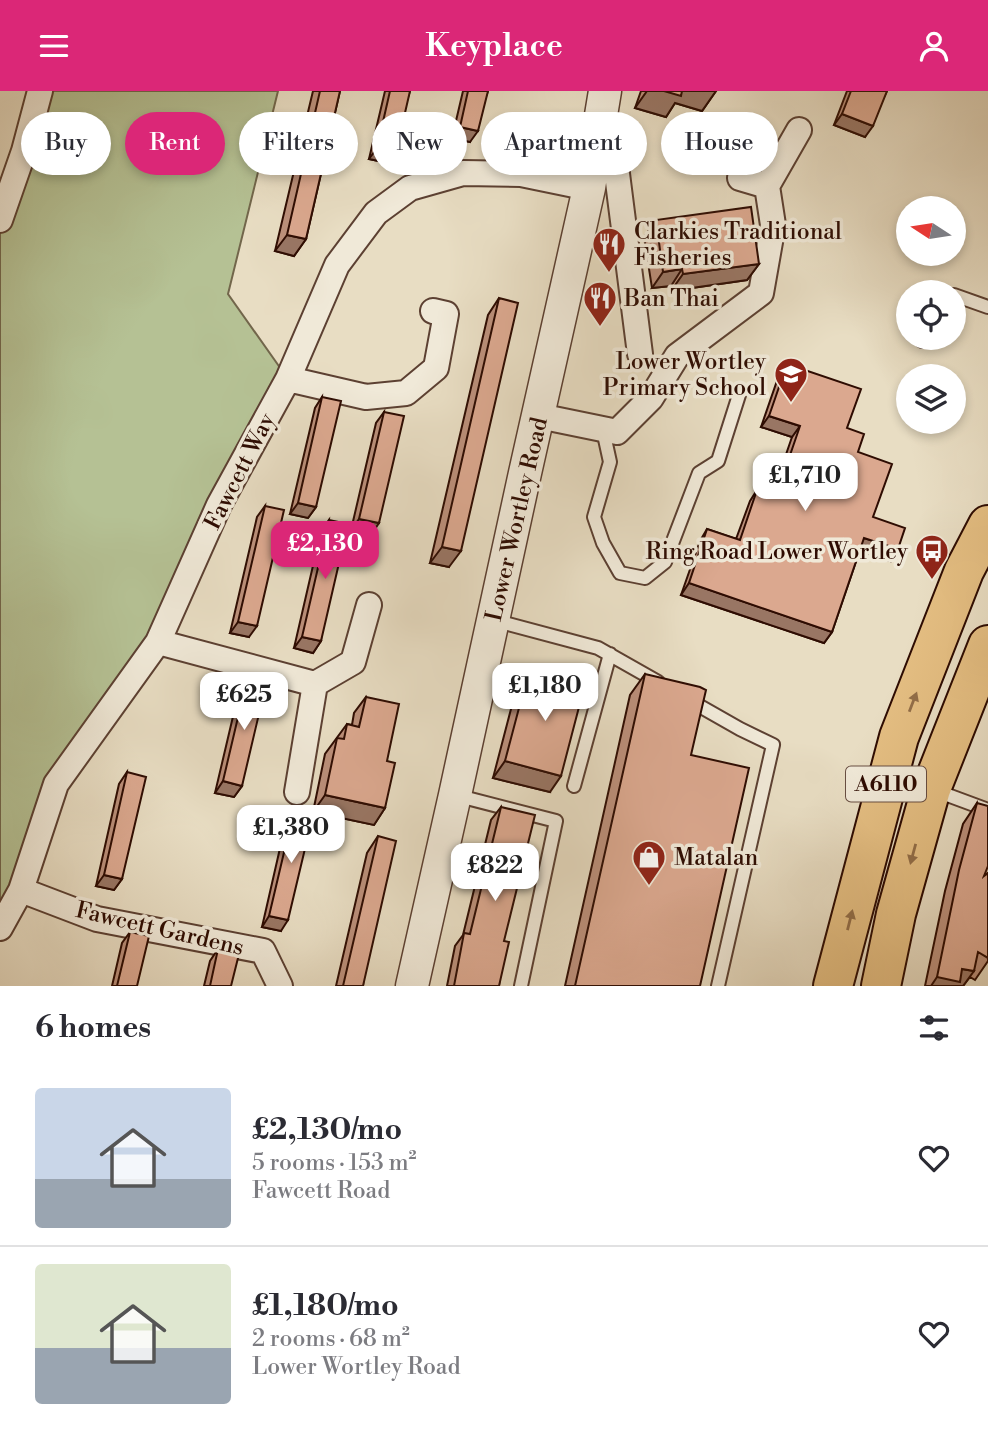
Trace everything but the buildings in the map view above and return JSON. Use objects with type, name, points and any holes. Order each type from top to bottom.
[{"type":"highway","name":"A6110","points":[[833,986],[899,737],[964,571],[988,525]]},
{"type":"highway","name":"A6110","points":[[881,986],[896,914],[931,789],[988,645]]},
{"type":"street","points":[[0,219],[24,151],[40,91]]},
{"type":"street","name":"Lower Wortley Road","points":[[602,112],[605,91]]},
{"type":"street","points":[[539,416],[617,432],[651,398],[677,356],[761,293],[773,226],[767,186],[799,130]]},
{"type":"street","name":"Fawcett Way","points":[[0,928],[21,890],[57,784],[158,642],[219,505],[288,379],[337,265],[376,213],[411,188],[463,173],[521,174],[589,188]]},
{"type":"street","name":"Lower Wortley Road","points":[[412,986],[591,175]]},
{"type":"street","points":[[617,175],[640,355]]},
{"type":"street","points":[[740,178],[767,186]]},
{"type":"street","points":[[288,379],[366,397],[406,393],[436,368],[446,314],[433,311]]},
{"type":"street","points":[[158,642],[314,684],[353,662],[369,605]]},
{"type":"street","points":[[297,792],[314,684]]},
{"type":"street","name":"Fawcett Gardens","points":[[21,890],[97,919],[263,951],[280,986]]},
{"type":"lane","points":[[966,299],[988,307]]},
{"type":"lane","points":[[603,430],[610,463],[594,516],[603,543],[620,573],[645,578],[665,562],[699,473],[718,461],[739,395]]},
{"type":"lane","points":[[493,620],[598,647],[740,729],[773,745],[718,986]]},
{"type":"lane","points":[[574,786],[610,654]]},
{"type":"lane","points":[[931,789],[988,810]]},
{"type":"lane","points":[[455,795],[556,821],[521,986]]},
{"type":"green space","points":[[40,91],[278,91],[273,112],[239,112],[239,175],[257,175],[228,294],[288,379],[158,642],[56,784],[0,928],[0,220],[21,152],[21,175],[111,175],[111,112],[33,112]]},
{"type":"place","name":"Clarkies Traditional Fisheries","points":[[609,274]]},
{"type":"place","name":"Ban Thai","points":[[600,328]]},
{"type":"place","name":"Lower Wortley Primary School","points":[[791,404]]},
{"type":"place","name":"Ring Road Lower Wortley","points":[[932,581]]},
{"type":"place","name":"Matalan","points":[[649,887]]}]
